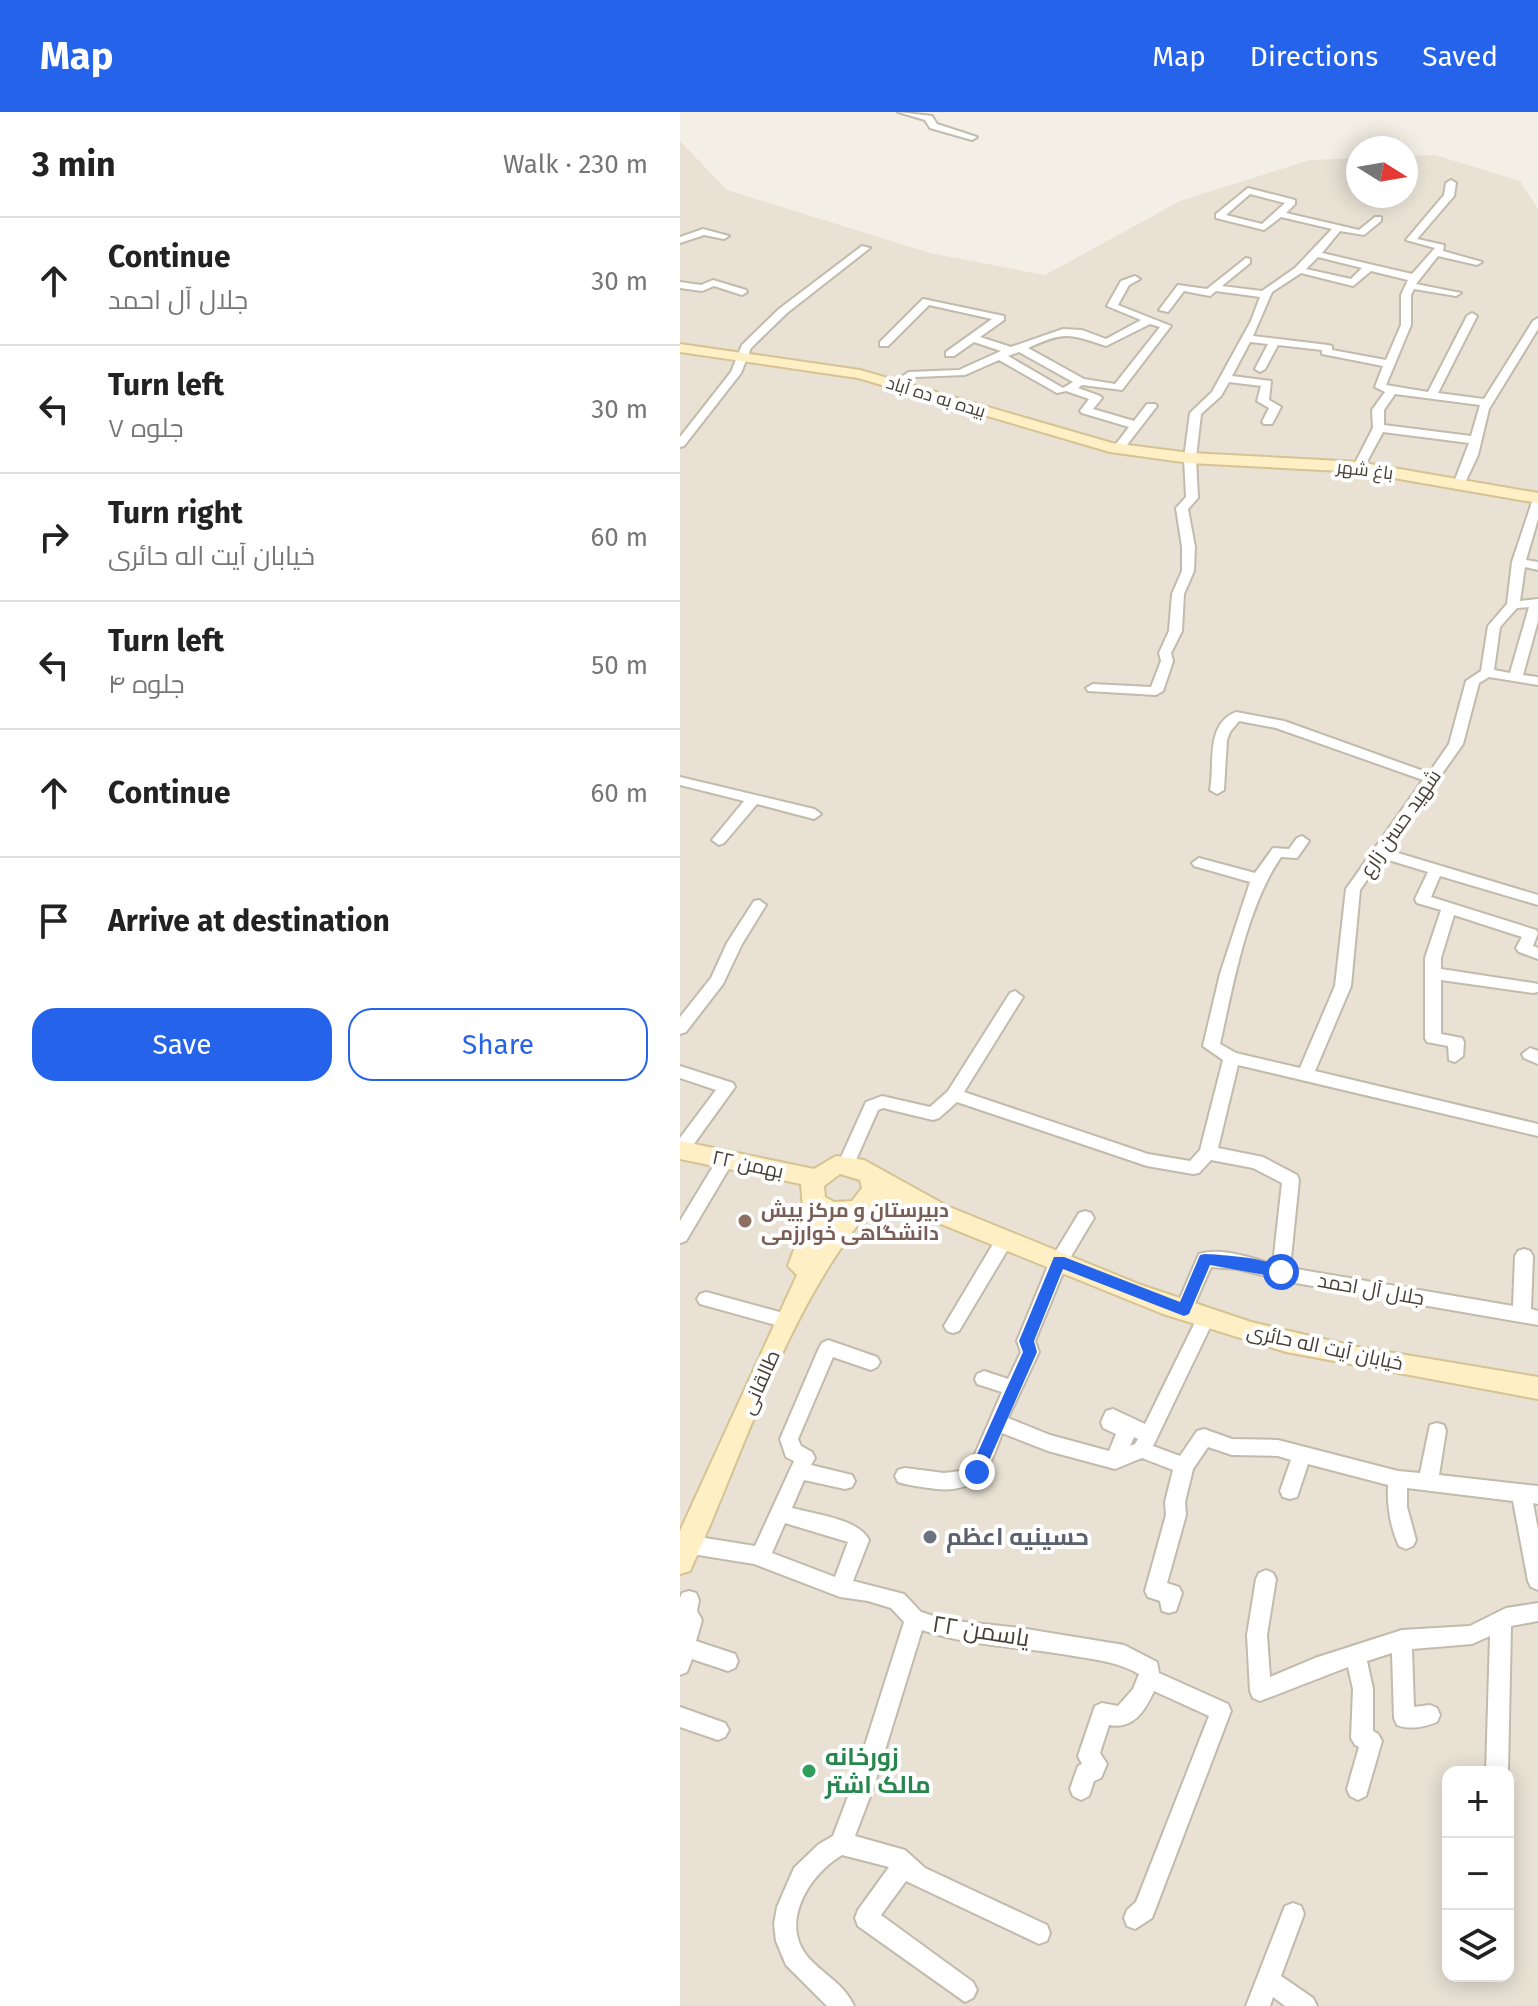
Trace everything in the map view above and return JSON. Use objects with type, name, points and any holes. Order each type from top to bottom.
[{"type":"main road","name":"بیده به ده آباد","points":[[680,348],[742,354],[860,374],[1119,448],[1190,458]]},
{"type":"main road","name":"باغ شهر","points":[[1190,458],[1359,467],[1538,500]]},
{"type":"main road","name":"۲۲ بهمن","points":[[680,1150],[726,1160],[814,1188]]},
{"type":"main road","points":[[846,1164],[939,1213],[894,1207],[825,1210],[814,1188],[826,1169],[846,1164]]},
{"type":"main road","points":[[858,1209],[874,1190],[870,1175]]},
{"type":"main road","name":"طالقانی","points":[[682,1546],[776,1318],[811,1242],[816,1222],[814,1188]]},
{"type":"main road","name":"طالقانی","points":[[682,1546],[795,1301],[825,1248],[858,1209]]},
{"type":"main road","name":"خیابان آیت اله حائری","points":[[939,1213],[1195,1313],[1298,1345],[1538,1388]]},
{"type":"street","points":[[902,112],[929,118],[933,126],[972,137]]},
{"type":"street","points":[[1451,183],[1449,196],[1411,240],[1441,247],[1406,295],[1406,325],[1380,387],[1486,403]]},
{"type":"street","points":[[1248,191],[1292,202],[1279,214],[1264,227],[1219,216],[1248,191]]},
{"type":"street","points":[[1279,214],[1361,233],[1378,219]]},
{"type":"street","points":[[1093,688],[1156,691],[1167,661],[1165,653],[1174,642],[1179,607],[1177,596],[1188,573],[1188,538],[1182,508],[1192,498],[1190,458],[1196,413],[1217,394],[1247,338],[1264,294],[1299,270],[1338,228]]},
{"type":"street","points":[[680,240],[703,232],[724,236]]},
{"type":"street","points":[[680,444],[736,373],[742,354],[783,311],[865,248]]},
{"type":"street","points":[[1436,253],[1477,262]]},
{"type":"street","points":[[1316,254],[1456,293]]},
{"type":"street","points":[[1164,310],[1182,287],[1210,293],[1218,280],[1246,261]]},
{"type":"street","points":[[1299,270],[1353,283],[1369,267]]},
{"type":"street","points":[[972,338],[1081,382],[1118,388],[1166,326],[1112,306],[1125,283],[1135,279]]},
{"type":"street","points":[[680,285],[702,288],[713,283],[742,292]]},
{"type":"street","points":[[1213,288],[1264,294]]},
{"type":"street","points":[[884,344],[927,301],[1000,318],[950,354]]},
{"type":"street","points":[[1432,395],[1472,316]]},
{"type":"street","points":[[894,385],[913,374],[961,373],[1045,337],[1078,329],[1106,343],[1147,321]]},
{"type":"street","points":[[1459,485],[1486,403],[1538,321]]},
{"type":"street","points":[[1247,338],[1327,350],[1391,364]]},
{"type":"street","points":[[1260,369],[1275,341]]},
{"type":"street","points":[[1010,352],[1061,391]]},
{"type":"street","points":[[1226,378],[1267,383],[1263,401],[1275,407],[1268,422]]},
{"type":"street","points":[[1081,382],[1068,388],[1096,398],[1086,411],[1136,425]]},
{"type":"street","points":[[1359,467],[1379,428],[1378,410],[1392,390]]},
{"type":"street","points":[[1119,448],[1151,406]]},
{"type":"street","points":[[1379,428],[1476,440]]},
{"type":"street","points":[[1538,500],[1518,562],[1513,605],[1494,626],[1487,673],[1538,681]]},
{"type":"street","points":[[1518,562],[1538,566]]},
{"type":"street","points":[[1513,605],[1538,603],[1515,678]]},
{"type":"street","name":"شهید حسن زارع","points":[[1305,1075],[1343,986],[1353,889],[1456,744],[1473,681],[1487,673]]},
{"type":"street","points":[[1217,790],[1219,742],[1226,723],[1236,716],[1279,724],[1430,778]]},
{"type":"street","points":[[680,781],[814,814]]},
{"type":"street","points":[[719,840],[754,799]]},
{"type":"street","points":[[1302,841],[1292,855],[1278,851],[1258,879],[1228,974],[1211,1046],[1232,1058],[1538,1130]]},
{"type":"street","points":[[1381,853],[1435,872],[1538,900]]},
{"type":"street","points":[[1199,863],[1258,879]]},
{"type":"street","points":[[1435,872],[1422,899],[1531,934],[1524,948],[1538,954]]},
{"type":"street","points":[[680,1028],[718,980],[735,943],[759,905]]},
{"type":"street","points":[[1449,908],[1440,928],[1432,973],[1433,1038],[1456,1042],[1455,1056]]},
{"type":"street","points":[[1432,973],[1533,988]]},
{"type":"street","points":[[846,1164],[872,1106],[882,1102],[933,1114],[954,1095],[1015,997]]},
{"type":"street","points":[[954,1095],[1147,1160],[1193,1168],[1208,1153],[1232,1058]]},
{"type":"street","points":[[680,1072],[727,1087],[680,1150]]},
{"type":"street","points":[[1208,1153],[1257,1162],[1291,1180],[1281,1272]]},
{"type":"street","points":[[680,1236],[726,1160]]},
{"type":"street","points":[[905,1476],[955,1482],[970,1479],[977,1472],[1030,1352],[1026,1341],[1059,1261],[1085,1218]]},
{"type":"street","points":[[953,1326],[1005,1239]]},
{"type":"street","points":[[1524,1256],[1530,1317]]},
{"type":"street","name":"جلال آل احمد","points":[[1195,1313],[1205,1259],[1238,1262],[1530,1317]]},
{"type":"street","points":[[706,1299],[776,1318]]},
{"type":"street","points":[[997,1422],[1048,1443],[1115,1461],[1146,1442],[1195,1313]]},
{"type":"street","points":[[760,1557],[805,1458],[793,1451],[789,1439],[828,1348],[871,1362]]},
{"type":"street","points":[[984,1379],[1013,1388]]},
{"type":"street","points":[[1115,1461],[1127,1431],[1110,1422],[1113,1417],[1184,1466]]},
{"type":"street","points":[[1428,1483],[1437,1431]]},
{"type":"street","points":[[1169,1604],[1172,1593],[1155,1591],[1176,1515],[1175,1502],[1184,1466],[1204,1437],[1232,1447],[1278,1448],[1398,1479],[1530,1494],[1538,1582]]},
{"type":"street","points":[[1290,1491],[1302,1455]]},
{"type":"street","points":[[800,1471],[845,1481]]},
{"type":"street","points":[[1398,1479],[1397,1507],[1406,1540]]},
{"type":"street","points":[[781,1513],[852,1533],[859,1540],[840,1588]]},
{"type":"street","name":"یاسمن ۲۲","points":[[682,1546],[760,1557],[840,1588],[897,1601],[915,1619],[946,1629],[1020,1637],[1124,1655],[1149,1674],[1226,1706],[1144,1910],[1135,1918]]},
{"type":"street","points":[[1266,1579],[1257,1635],[1260,1691],[1315,1668],[1402,1640],[1472,1635],[1501,1619],[1538,1612]]},
{"type":"street","points":[[689,1600],[686,1615],[692,1620],[683,1657],[728,1661]]},
{"type":"street","points":[[841,1844],[863,1786],[915,1619]]},
{"type":"street","points":[[1497,1766],[1501,1619]]},
{"type":"street","points":[[1402,1640],[1404,1718],[1430,1715]]},
{"type":"street","points":[[1356,1656],[1363,1689],[1362,1738],[1371,1741],[1358,1789]]},
{"type":"street","points":[[1081,1789],[1086,1773],[1093,1771],[1096,1764],[1089,1756],[1102,1713],[1121,1717],[1133,1709],[1149,1674]]},
{"type":"street","points":[[680,1717],[718,1730]]},
{"type":"street","points":[[842,2006],[835,1995],[794,1957],[784,1915],[803,1875],[820,1853],[841,1844],[897,1858],[917,1876],[1039,1933]]},
{"type":"street","points":[[904,1864],[866,1918],[965,1990]]},
{"type":"street","points":[[1258,2006],[1293,1914]]},
{"type":"street","points":[[1269,1981],[1305,2006]]},
{"type":"shaded area","points":[[680,141],[727,190],[930,253],[1045,275],[1180,201],[1310,160],[1346,158],[1346,208],[1418,208],[1418,156],[1435,155],[1520,181],[1538,209],[1538,2006],[680,2006]]},
{"type":"place","name":"دبیرستان و مرکز پیش دانشگاهی خوارزمی","points":[[745,1221]]},
{"type":"place","name":"حسینیه اعظم","points":[[930,1537]]},
{"type":"place","name":"زورخانه مالک اشتر","points":[[809,1771]]},
{"type":"route","points":[[977,1472],[1030,1352],[1026,1341],[1059,1261],[1184,1310],[1205,1259],[1238,1262],[1281,1272]]}]
